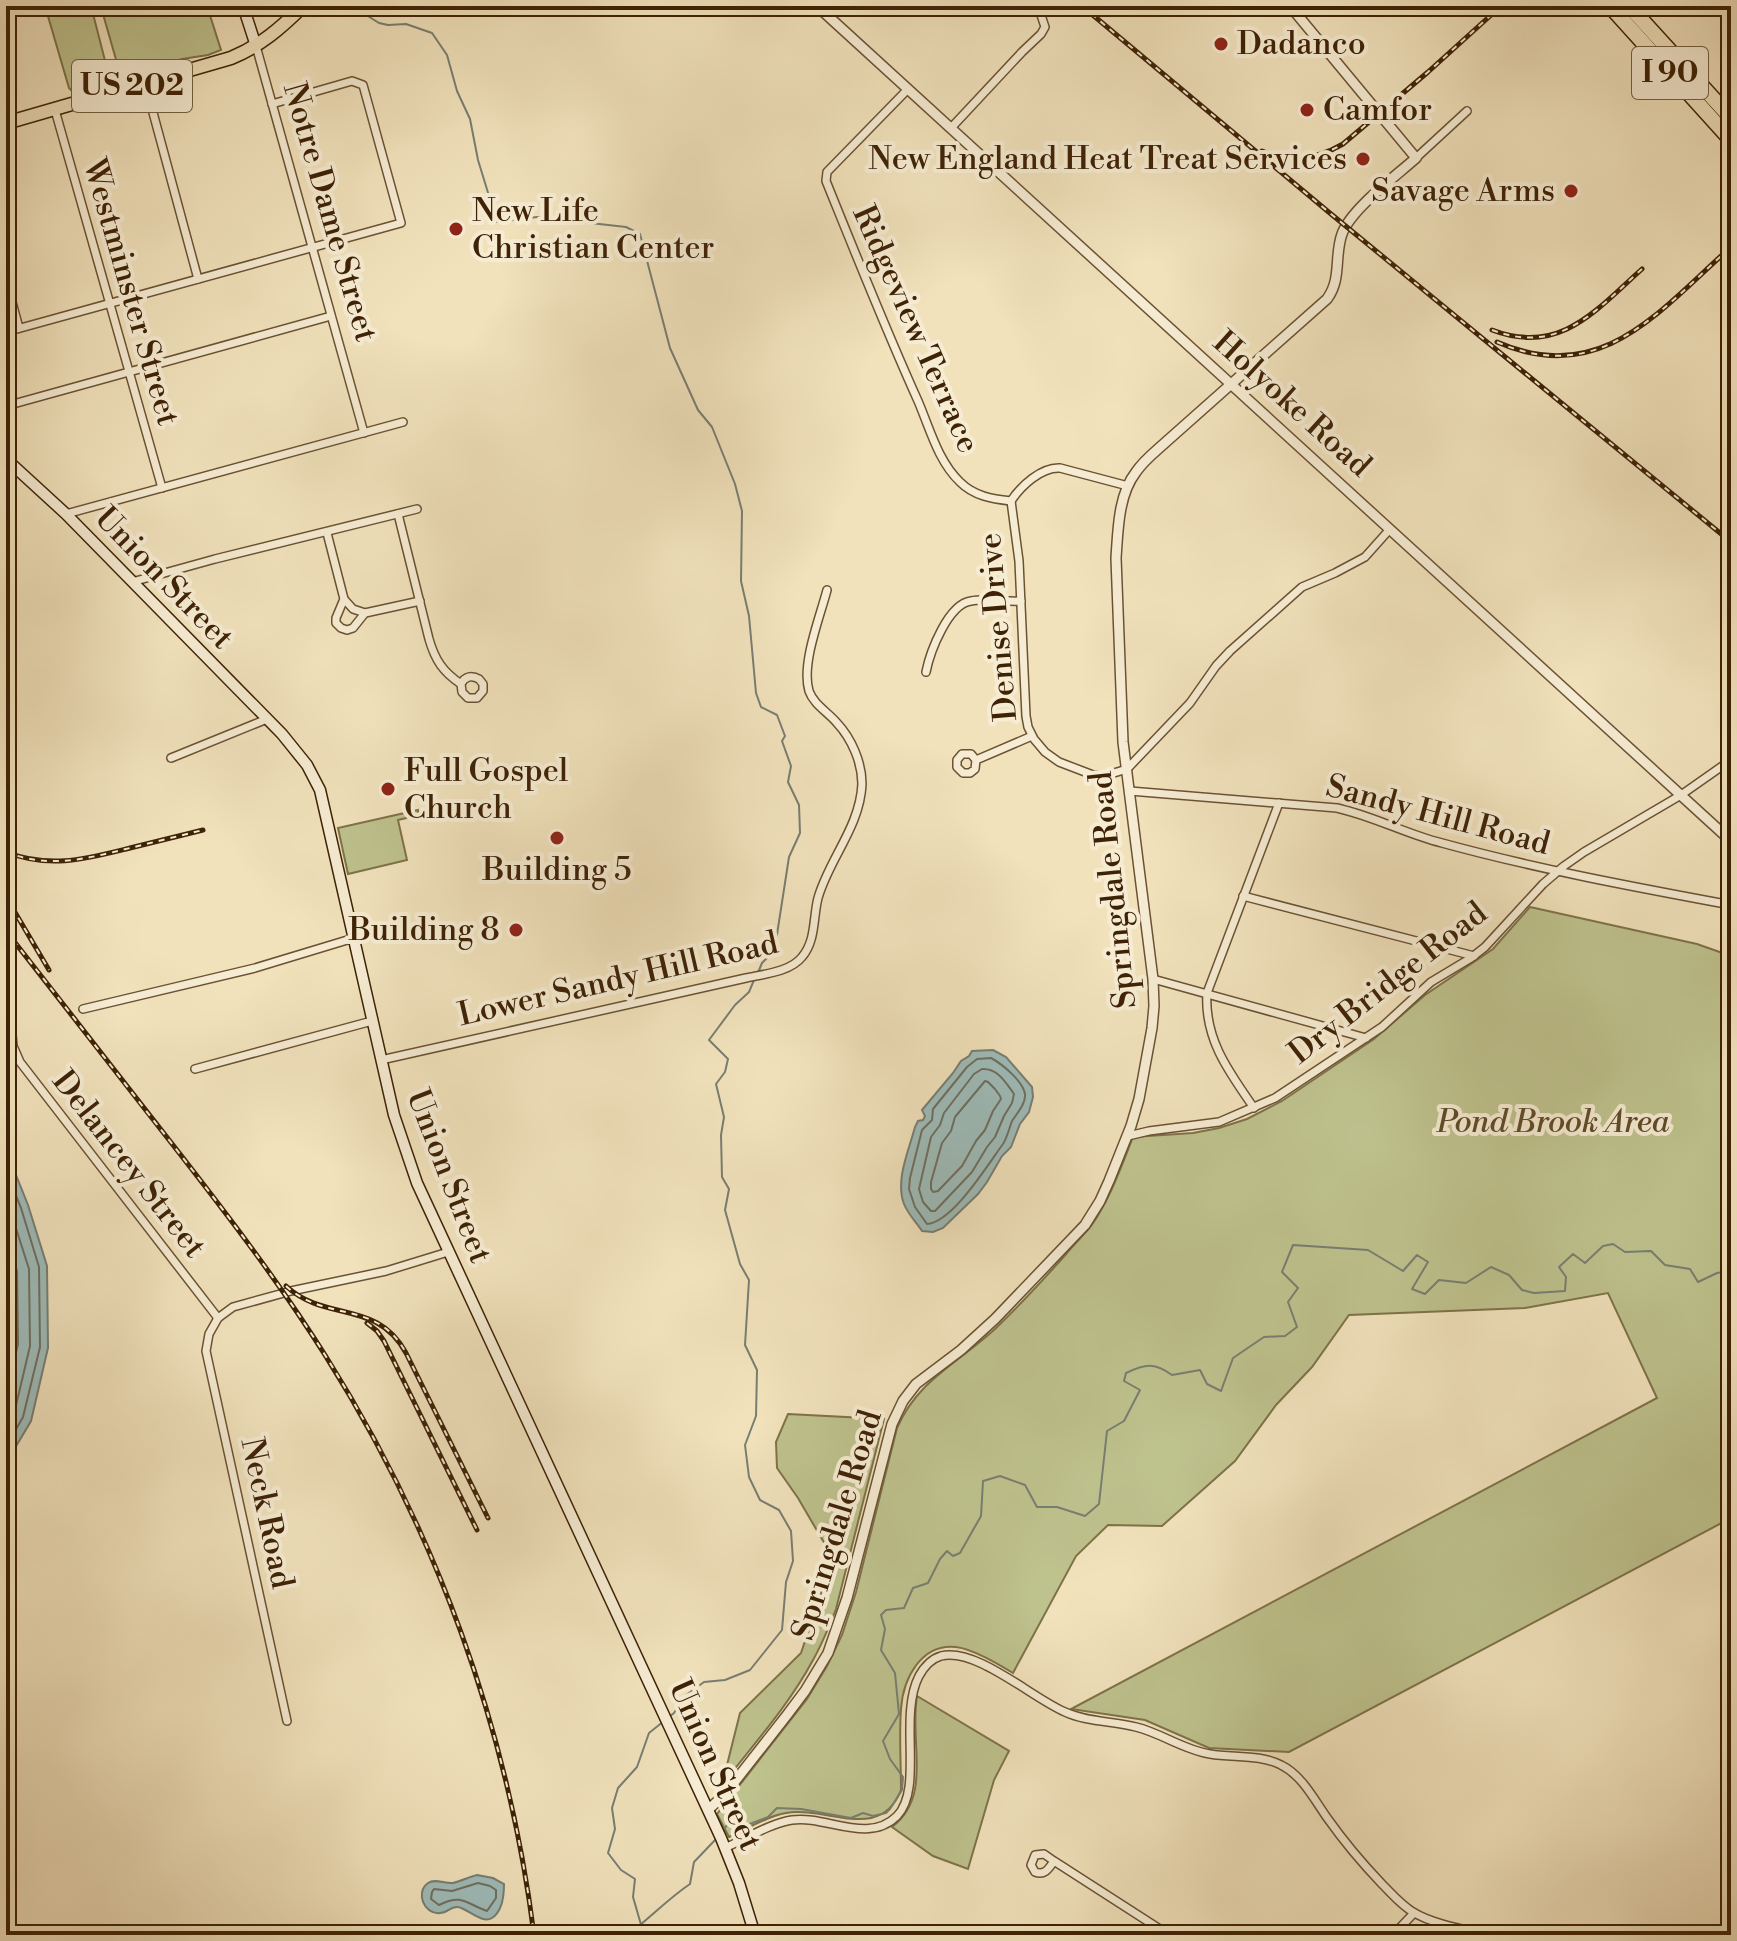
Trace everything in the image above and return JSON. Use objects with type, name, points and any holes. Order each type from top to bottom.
[{"type":"highway","name":"US 202","points":[[6,123],[231,58],[273,34],[303,6]]},
{"type":"highway","name":"I 90","points":[[1610,6],[1731,140]]},
{"type":"highway","name":"I 90","points":[[1629,6],[1731,118]]},
{"type":"main road","name":"Notre Dame Street","points":[[243,6],[256,46]]},
{"type":"main road","name":"Union Street","points":[[6,459],[66,514],[267,719],[301,757],[320,790],[394,1115],[417,1183],[721,1838],[755,1935]]},
{"type":"street","name":"Holyoke Road","points":[[817,6],[1731,841]]},
{"type":"street","points":[[951,128],[1041,34],[1045,27],[1038,6]]},
{"type":"street","points":[[1290,6],[1416,158]]},
{"type":"street","name":"Notre Dame Street","points":[[256,46],[364,433]]},
{"type":"street","points":[[6,332],[401,223],[366,91],[360,83],[350,82],[272,104]]},
{"type":"street","points":[[145,83],[198,279]]},
{"type":"street","name":"Ridgeview Terrace","points":[[908,89],[827,172],[826,181],[941,456],[955,477],[969,490],[989,499],[1011,501]]},
{"type":"street","name":"Westminster Street","points":[[55,110],[162,488]]},
{"type":"street","name":"Springdale Road","points":[[708,1810],[725,1794],[787,1715],[828,1653],[847,1598],[892,1424],[903,1401],[923,1378],[961,1350],[995,1319],[1085,1225],[1100,1201],[1128,1136],[1139,1099],[1154,1006],[1122,714],[1116,558],[1128,486],[1147,459],[1327,299],[1336,282],[1340,242],[1346,226],[1368,201],[1467,111]]},
{"type":"street","points":[[6,280],[19,328]]},
{"type":"street","points":[[6,406],[331,316]]},
{"type":"street","points":[[66,514],[403,422]]},
{"type":"street","points":[[1011,501],[1037,475],[1052,467],[1128,486]]},
{"type":"street","name":"Denise Drive","points":[[1011,501],[1021,601],[1026,716],[1032,736],[1053,759],[1078,771],[1104,776],[1127,769]]},
{"type":"street","points":[[132,582],[417,509]]},
{"type":"street","points":[[398,514],[436,659],[446,673],[461,684]]},
{"type":"street","points":[[1127,769],[1190,703],[1230,651],[1302,587],[1365,557],[1390,529]]},
{"type":"street","points":[[327,533],[344,599],[353,609],[365,613],[420,601]]},
{"type":"street","name":"Lower Sandy Hill Road","points":[[381,1060],[746,978],[789,967],[802,958],[809,946],[825,876],[851,828],[862,785],[859,763],[852,745],[837,723],[809,693],[806,669],[827,590]]},
{"type":"street","points":[[344,599],[336,618],[341,628],[353,628],[365,613]]},
{"type":"street","points":[[926,672],[940,634],[958,606],[971,600],[1021,601]]},
{"type":"street","points":[[171,758],[267,719]]},
{"type":"street","points":[[976,760],[1032,736]]},
{"type":"street","name":"Dry Bridge Road","points":[[1128,1136],[1219,1122],[1275,1098],[1382,1027],[1431,982],[1474,956],[1556,872],[1681,795],[1731,760]]},
{"type":"street","name":"Sandy Hill Road","points":[[1130,791],[1337,808],[1424,838],[1556,872],[1731,905]]},
{"type":"street","points":[[1254,1108],[1233,1079],[1214,1044],[1208,1024],[1207,993],[1279,803]]},
{"type":"street","points":[[1243,896],[1474,956]]},
{"type":"street","points":[[83,1009],[255,968],[354,938]]},
{"type":"street","points":[[1153,979],[1366,1038]]},
{"type":"street","points":[[195,1069],[372,1021]]},
{"type":"street","name":"Delancey Street","points":[[12,1035],[20,1062],[218,1318]]},
{"type":"street","points":[[218,1318],[233,1307],[252,1301],[386,1271],[448,1252]]},
{"type":"street","name":"Neck Road","points":[[218,1318],[209,1334],[206,1351],[287,1721]]},
{"type":"street","points":[[721,1838],[793,1820],[813,1820],[862,1829],[880,1827],[896,1817],[906,1803],[910,1789],[909,1720],[915,1684],[922,1669],[932,1660],[958,1655],[1003,1675],[1068,1713],[1135,1726],[1208,1754],[1266,1759],[1282,1765],[1304,1785],[1350,1850],[1414,1913],[1488,1935]]},
{"type":"street","points":[[1054,1861],[1169,1935]]},
{"type":"street","points":[[1393,1935],[1414,1913]]},
{"type":"green space","points":[[45,6],[91,6],[110,80],[73,92],[69,88]]},
{"type":"green space","points":[[114,6],[207,6],[221,50],[121,77],[103,14]]},
{"type":"green space","points":[[418,810],[419,815],[398,820],[407,860],[348,874],[338,828]]},
{"type":"green space","name":"Pond Brook Area","points":[[1530,907],[1697,944],[1731,956],[1731,1518],[1289,1752],[1209,1748],[1145,1720],[1071,1709],[1657,1398],[1608,1293],[1525,1308],[1349,1315],[1312,1367],[1276,1405],[1235,1461],[1162,1526],[1108,1525],[1076,1556],[1013,1673],[978,1654],[956,1647],[933,1651],[916,1665],[906,1686],[901,1709],[901,1790],[892,1806],[880,1815],[866,1819],[786,1813],[729,1837],[717,1814],[807,1699],[842,1635],[856,1592],[897,1428],[906,1411],[927,1385],[1004,1320],[1088,1229],[1109,1194],[1133,1137],[1219,1128],[1247,1119],[1282,1101],[1374,1039],[1425,995],[1493,949]]},
{"type":"green space","points":[[788,1414],[884,1419],[836,1609],[825,1635],[793,1693],[722,1785],[740,1713],[801,1653],[833,1558],[777,1468],[776,1442]]},
{"type":"green space","points":[[917,1696],[1009,1751],[994,1780],[968,1869],[933,1856],[892,1827],[905,1814],[916,1784]]},
{"type":"water","points":[[993,1050],[1006,1057],[1032,1087],[1029,1112],[1020,1124],[1011,1147],[978,1194],[943,1228],[933,1232],[922,1231],[906,1208],[901,1185],[915,1127],[925,1116],[922,1110],[961,1061],[972,1051]]},
{"type":"water","points":[[6,1150],[28,1205],[47,1266],[48,1348],[31,1421],[6,1463],[7,1368]]},
{"type":"water","points":[[477,1875],[504,1884],[501,1907],[492,1918],[479,1918],[458,1907],[434,1913],[423,1902],[422,1892],[428,1883],[453,1883]]},
{"type":"waterway","points":[[352,6],[379,23],[406,24],[432,33],[447,55],[457,91],[470,119],[478,160],[497,222],[537,217],[626,227],[640,234],[670,348],[698,410],[712,427],[735,484],[742,511],[741,581],[749,616],[756,693],[761,707],[777,715],[791,766],[788,782],[799,805],[800,833],[789,857],[776,941],[757,975]]},
{"type":"waterway","points":[[669,1717],[685,1696],[704,1682],[725,1680],[750,1670],[782,1630],[786,1582],[793,1561],[791,1531],[779,1510],[760,1500],[749,1477],[745,1445],[756,1416],[757,1370],[745,1345],[749,1280],[740,1264],[725,1210],[729,1189],[722,1177],[724,1117],[716,1084],[725,1072],[728,1059],[709,1040],[735,1005],[749,992],[754,980]]},
{"type":"waterway","points":[[722,1833],[730,1820],[735,1818],[747,1825],[768,1817],[777,1808],[851,1818],[863,1813],[873,1816],[890,1809],[902,1790],[903,1777],[890,1759],[883,1741],[899,1714],[895,1673],[881,1650],[885,1629],[881,1615],[886,1610],[904,1608],[913,1588],[928,1583],[947,1551],[953,1556],[960,1553],[981,1516],[983,1481],[1000,1476],[1025,1485],[1037,1507],[1057,1507],[1085,1516],[1099,1504],[1107,1431],[1124,1421],[1140,1390],[1124,1381],[1126,1373],[1149,1366],[1172,1375],[1200,1370],[1207,1384],[1221,1391],[1233,1358],[1264,1337],[1285,1336],[1297,1327],[1288,1302],[1298,1288],[1282,1272],[1293,1245],[1368,1250],[1403,1271],[1417,1255],[1428,1262],[1412,1289],[1425,1294],[1439,1280],[1466,1283],[1491,1267],[1509,1275],[1522,1290],[1534,1293],[1565,1291],[1566,1277],[1559,1267],[1573,1254],[1585,1263],[1603,1246],[1613,1244],[1625,1252],[1651,1251],[1665,1265],[1690,1269],[1698,1282],[1717,1273],[1731,1271]]},
{"type":"waterway","points":[[644,1935],[633,1897],[635,1879],[621,1870],[608,1853],[615,1829],[612,1808],[618,1788],[637,1767],[649,1733],[664,1721]]},
{"type":"waterway","points":[[640,1925],[690,1884],[694,1862],[717,1838]]},
{"type":"railway","points":[[1082,6],[1731,542]]},
{"type":"railway","points":[[1262,151],[1293,158],[1314,156],[1343,144],[1501,6]]},
{"type":"railway","points":[[1497,342],[1534,354],[1567,355],[1598,349],[1653,317],[1731,247]]},
{"type":"railway","points":[[1492,330],[1516,337],[1557,333],[1592,313],[1642,269]]},
{"type":"railway","points":[[6,852],[38,860],[68,860],[98,856],[203,830]]},
{"type":"railway","points":[[6,897],[49,970]]},
{"type":"railway","points":[[6,931],[252,1248],[325,1355],[365,1422],[433,1561],[486,1707],[506,1782],[534,1935]]},
{"type":"railway","points":[[286,1286],[318,1304],[366,1318],[394,1336],[406,1353],[488,1518]]},
{"type":"railway","points":[[367,1323],[384,1341],[477,1530]]},
{"type":"place","name":"Dadanco","points":[[1221,44]]},
{"type":"place","name":"Camfor","points":[[1307,110]]},
{"type":"place","name":"New England Heat Treat Services","points":[[1363,159]]},
{"type":"place","name":"Savage Arms","points":[[1571,191]]},
{"type":"place","name":"New Life Christian Center","points":[[456,229]]},
{"type":"place","name":"Full Gospel Church","points":[[388,789]]},
{"type":"place","name":"Building 5","points":[[557,838]]},
{"type":"place","name":"Building 8","points":[[516,930]]}]
